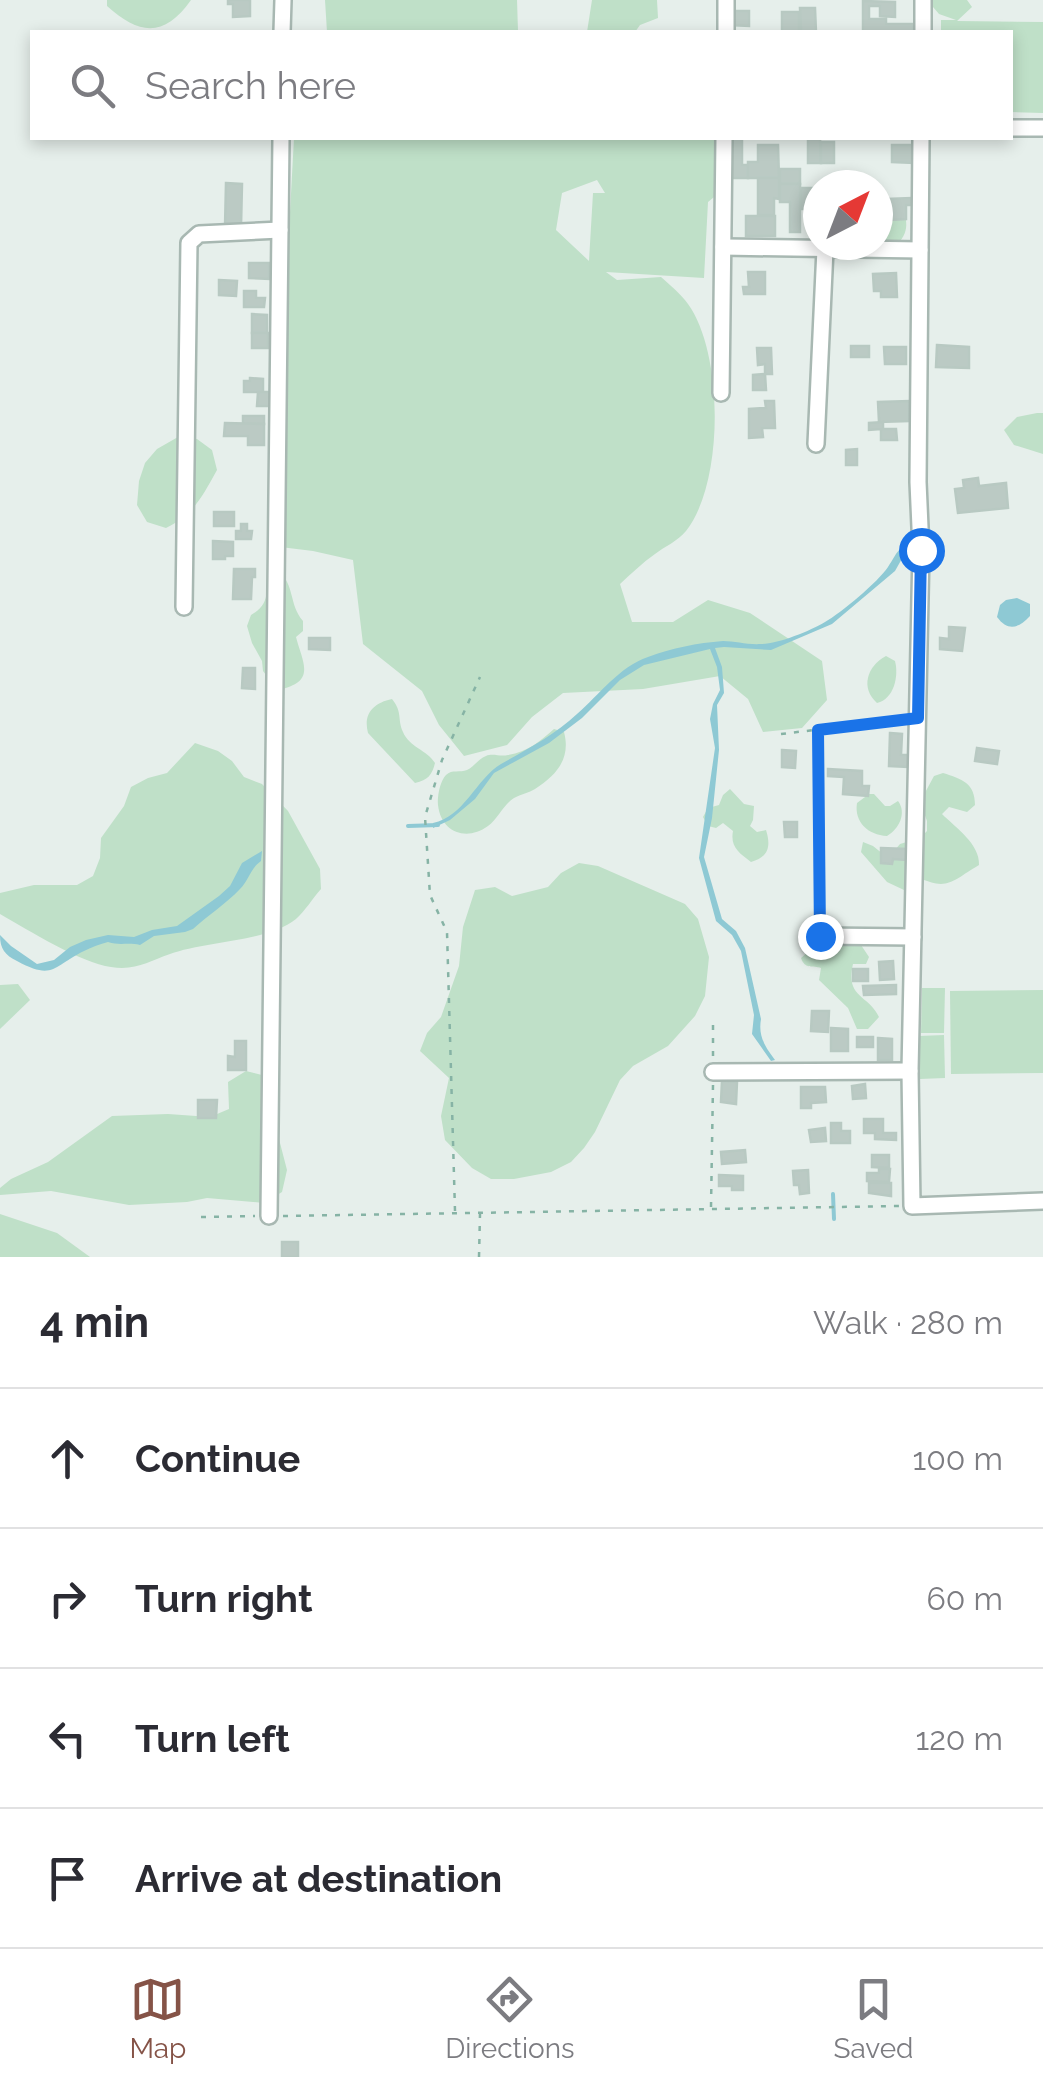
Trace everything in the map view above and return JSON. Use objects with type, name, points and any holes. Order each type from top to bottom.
[{"type":"street","points":[[282,30],[283,0]]},
{"type":"street","points":[[726,0],[726,30]]},
{"type":"street","points":[[923,0],[923,30]]},
{"type":"street","points":[[1013,128],[1043,128]]},
{"type":"street","points":[[268,1216],[281,140]]},
{"type":"street","points":[[722,393],[724,140]]},
{"type":"street","points":[[922,140],[918,482],[921,550],[910,1071],[912,1206],[1043,1201]]},
{"type":"street","points":[[184,607],[189,243],[199,234],[280,230]]},
{"type":"street","points":[[723,247],[803,249]]},
{"type":"street","points":[[893,250],[920,250]]},
{"type":"street","points":[[816,444],[824,260]]},
{"type":"street","points":[[820,936],[913,937]]},
{"type":"street","points":[[713,1072],[910,1071]]},
{"type":"path","points":[[455,1213],[448,932],[430,894],[424,822],[442,760],[480,677]]},
{"type":"path","points":[[781,734],[918,718]]},
{"type":"path","points":[[818,730],[820,936]]},
{"type":"path","points":[[712,1025],[712,1209]]},
{"type":"path","points":[[202,1217],[912,1206]]},
{"type":"path","points":[[479,1257],[480,1212]]},
{"type":"green space","points":[[107,0],[191,0],[172,21],[152,28],[130,23],[107,6]]},
{"type":"green space","points":[[325,0],[517,0],[518,30],[327,30]]},
{"type":"green space","points":[[592,0],[657,0],[658,18],[636,30],[587,30]]},
{"type":"green space","points":[[927,0],[967,0],[972,7],[957,21],[1043,22],[1043,113],[1013,112],[1013,30],[941,30],[941,20],[956,20],[939,14]]},
{"type":"green space","points":[[294,140],[721,140],[725,188],[708,202],[704,278],[606,272],[617,280],[661,277],[688,304],[708,354],[715,418],[707,482],[686,531],[620,584],[632,622],[673,622],[708,600],[750,613],[822,661],[827,700],[802,728],[763,732],[748,699],[720,676],[643,689],[563,693],[532,717],[507,745],[464,756],[439,725],[422,691],[363,644],[353,560],[272,546]],"holes":[[[597,180],[605,193],[593,193],[589,261],[556,230],[562,193]]]},
{"type":"green space","points":[[893,205],[901,205],[906,223],[893,247]]},
{"type":"green space","points":[[1043,413],[1043,454],[1014,445],[1004,430],[1017,417]]},
{"type":"green space","points":[[178,437],[197,439],[212,450],[217,470],[190,511],[166,528],[147,522],[137,505],[139,481],[145,463],[157,449]]},
{"type":"green space","points":[[277,569],[287,582],[303,621],[303,631],[296,637],[304,671],[298,682],[277,690],[263,671],[247,626],[251,615],[263,605]]},
{"type":"green space","points":[[886,656],[895,661],[896,680],[888,697],[877,703],[869,691],[868,678],[874,665]]},
{"type":"green space","points":[[392,699],[406,737],[435,763],[429,776],[419,782],[415,783],[368,733],[371,710]]},
{"type":"green space","points":[[554,729],[564,732],[566,750],[550,778],[514,798],[480,831],[463,834],[449,828],[438,802],[446,775],[467,770],[489,755],[522,751]]},
{"type":"green space","points":[[195,743],[232,761],[244,777],[262,784],[288,811],[320,869],[321,889],[296,919],[253,937],[184,950],[142,965],[120,968],[70,953],[0,914],[0,893],[34,885],[77,885],[93,876],[100,858],[101,838],[124,806],[131,787],[167,773]]},
{"type":"green space","points":[[943,773],[961,780],[973,792],[975,805],[967,812],[949,807],[942,814],[971,843],[979,865],[944,884],[918,877],[904,890],[887,882],[861,852],[863,842],[888,858],[900,844],[920,838],[927,831],[927,821],[920,802],[934,776]]},
{"type":"green space","points":[[730,789],[744,804],[754,806],[750,826],[757,832],[766,830],[767,850],[751,862],[734,845],[733,831],[723,823],[716,828],[708,826],[703,817],[708,808],[719,805]]},
{"type":"green space","points":[[869,794],[885,806],[898,801],[901,806],[900,820],[887,836],[868,830],[860,822],[857,803]]},
{"type":"green space","points":[[579,863],[598,866],[685,904],[698,919],[709,957],[705,996],[695,1016],[668,1046],[633,1066],[620,1080],[595,1132],[571,1162],[551,1172],[491,1179],[472,1168],[445,1140],[441,1116],[449,1078],[420,1051],[427,1033],[441,1017],[459,966],[463,927],[475,890],[495,887],[512,896],[548,887],[561,873]]},
{"type":"green space","points":[[842,941],[859,942],[869,957],[866,964],[853,964],[851,975],[855,990],[879,1017],[868,1029],[857,1029],[848,1008],[819,980],[821,968],[807,966],[801,958]]},
{"type":"green space","points":[[18,984],[30,1000],[0,1029],[0,985]]},
{"type":"green space","points":[[922,988],[945,988],[944,1033],[921,1033]]},
{"type":"green space","points":[[1043,990],[1043,1073],[951,1074],[950,991]]},
{"type":"green space","points":[[944,1035],[945,1078],[920,1079],[919,1036]]},
{"type":"green space","points":[[246,1071],[278,1079],[273,1116],[287,1170],[282,1192],[264,1203],[207,1198],[129,1205],[51,1191],[0,1195],[0,1188],[11,1179],[48,1162],[112,1116],[210,1117],[229,1109],[228,1082]]},
{"type":"green space","points":[[0,1214],[57,1233],[90,1257],[0,1257]]},
{"type":"water","points":[[914,541],[895,571],[832,624],[771,650],[715,648],[722,667],[724,693],[717,705],[719,750],[704,857],[722,919],[736,931],[745,948],[761,1019],[761,1036],[775,1060],[771,1061],[752,1034],[754,1015],[741,951],[732,935],[716,921],[699,858],[715,748],[710,719],[720,690],[710,649],[644,665],[620,680],[582,718],[549,743],[494,773],[475,799],[450,820],[433,828],[433,823],[462,806],[492,771],[559,729],[619,674],[638,662],[694,645],[723,641],[768,643],[803,633],[849,605],[883,573],[900,549]]},
{"type":"water","points":[[1017,598],[1030,604],[1030,616],[1018,626],[1009,626],[997,617],[1000,605]]},
{"type":"water","points":[[262,851],[261,861],[240,889],[185,932],[154,936],[140,945],[108,942],[46,971],[17,961],[2,948],[0,935],[37,964],[54,960],[86,940],[108,935],[134,937],[177,926],[219,896],[230,886],[242,863]]},
{"type":"building","points":[[228,0],[250,0],[250,16],[233,17],[233,4],[228,4]]},
{"type":"building","points":[[863,1],[895,2],[895,17],[880,16],[880,6],[869,6],[869,19],[886,19],[886,24],[913,24],[913,30],[863,30]]},
{"type":"building","points":[[800,8],[815,8],[816,30],[801,30]]},
{"type":"building","points":[[729,11],[749,11],[749,26],[729,25]]},
{"type":"building","points":[[782,12],[799,12],[799,30],[782,30]]},
{"type":"building","points":[[728,140],[742,140],[742,165],[748,165],[748,178],[728,178]]},
{"type":"building","points":[[808,140],[820,140],[821,163],[808,163]]},
{"type":"building","points":[[821,142],[834,142],[834,163],[821,163]]},
{"type":"building","points":[[758,145],[778,145],[779,178],[748,178],[748,162],[758,162]]},
{"type":"building","points":[[892,145],[914,145],[914,163],[892,162]]},
{"type":"building","points":[[780,169],[800,169],[800,184],[780,184]]},
{"type":"building","points":[[758,178],[779,178],[774,215],[758,215]]},
{"type":"building","points":[[226,183],[242,184],[241,227],[225,227]]},
{"type":"building","points":[[780,184],[800,184],[800,232],[790,232],[790,202],[780,202]]},
{"type":"building","points":[[911,198],[912,205],[906,205],[906,219],[893,220],[893,199]]},
{"type":"building","points":[[746,216],[775,216],[775,236],[746,236]]},
{"type":"building","points":[[249,263],[269,263],[269,279],[249,278]]},
{"type":"building","points":[[748,272],[765,272],[765,294],[744,294],[743,287],[749,287]]},
{"type":"building","points":[[896,273],[897,297],[881,297],[881,291],[874,291],[873,274]]},
{"type":"building","points":[[219,280],[237,281],[236,296],[219,295]]},
{"type":"building","points":[[244,291],[256,291],[256,298],[265,298],[264,307],[244,307]]},
{"type":"building","points":[[252,314],[267,315],[267,333],[252,333]]},
{"type":"building","points":[[252,333],[268,333],[268,348],[252,348]]},
{"type":"building","points":[[937,345],[969,347],[969,368],[936,367]]},
{"type":"building","points":[[851,346],[869,346],[869,357],[851,357]]},
{"type":"building","points":[[884,347],[906,347],[906,364],[885,364]]},
{"type":"building","points":[[757,348],[771,348],[772,374],[765,374],[765,364],[758,365]]},
{"type":"building","points":[[765,374],[766,390],[753,390],[753,375]]},
{"type":"building","points":[[263,379],[263,392],[244,392],[244,381]]},
{"type":"building","points":[[258,392],[270,392],[270,406],[257,406]]},
{"type":"building","points":[[765,401],[774,401],[775,428],[762,428],[763,437],[749,438],[749,409],[766,408]]},
{"type":"building","points":[[909,401],[909,421],[879,422],[878,402]]},
{"type":"building","points":[[243,416],[264,416],[264,424],[243,424]]},
{"type":"building","points":[[883,422],[883,429],[896,429],[897,440],[881,440],[881,429],[869,430],[869,423]]},
{"type":"building","points":[[225,423],[264,424],[264,445],[248,445],[248,436],[224,436]]},
{"type":"building","points":[[857,449],[857,465],[846,465],[846,450]]},
{"type":"building","points":[[978,478],[979,486],[1006,483],[1008,508],[958,513],[955,489],[964,488],[963,480]]},
{"type":"building","points":[[214,512],[234,512],[234,526],[214,526]]},
{"type":"building","points":[[241,524],[247,524],[247,531],[252,531],[251,539],[236,539]]},
{"type":"building","points":[[213,541],[233,542],[233,556],[213,559]]},
{"type":"building","points":[[234,569],[255,569],[251,599],[233,599]]},
{"type":"building","points":[[949,627],[965,628],[962,651],[940,649],[940,638],[949,639]]},
{"type":"building","points":[[309,638],[330,638],[330,650],[309,649]]},
{"type":"building","points":[[243,668],[255,668],[255,689],[242,688]]},
{"type":"building","points":[[890,733],[902,734],[901,755],[909,755],[908,767],[889,766]]},
{"type":"building","points":[[977,748],[999,751],[997,764],[975,761]]},
{"type":"building","points":[[782,750],[796,751],[795,768],[782,767]]},
{"type":"building","points":[[828,769],[862,771],[862,786],[869,786],[868,796],[843,794],[844,777],[828,776]]},
{"type":"building","points":[[784,822],[797,822],[797,837],[785,837]]},
{"type":"building","points":[[881,848],[907,849],[906,860],[881,863]]},
{"type":"building","points":[[893,961],[894,979],[880,980],[879,962]]},
{"type":"building","points":[[853,969],[868,969],[868,981],[853,981]]},
{"type":"building","points":[[896,985],[896,994],[864,995],[863,986]]},
{"type":"building","points":[[812,1011],[829,1011],[828,1032],[811,1031]]},
{"type":"building","points":[[831,1028],[848,1029],[848,1051],[831,1051]]},
{"type":"building","points":[[857,1037],[873,1037],[873,1047],[857,1047]]},
{"type":"building","points":[[878,1038],[892,1039],[892,1060],[878,1060]]},
{"type":"building","points":[[235,1041],[246,1041],[246,1070],[228,1070],[228,1056],[235,1057]]},
{"type":"building","points":[[722,1081],[737,1082],[736,1104],[721,1102]]},
{"type":"building","points":[[865,1084],[866,1098],[853,1099],[852,1086]]},
{"type":"building","points":[[801,1087],[825,1087],[826,1102],[801,1108]]},
{"type":"building","points":[[198,1100],[217,1100],[216,1118],[198,1118]]},
{"type":"building","points":[[864,1119],[883,1119],[883,1133],[896,1133],[896,1140],[875,1139],[875,1133],[864,1133]]},
{"type":"building","points":[[831,1123],[841,1123],[841,1131],[850,1131],[850,1143],[831,1143]]},
{"type":"building","points":[[825,1128],[826,1141],[811,1142],[809,1130]]},
{"type":"building","points":[[745,1150],[746,1162],[722,1164],[721,1152]]},
{"type":"building","points":[[872,1155],[889,1155],[889,1168],[872,1167]]},
{"type":"building","points":[[879,1169],[890,1169],[889,1182],[867,1181],[867,1173],[879,1173]]},
{"type":"building","points":[[808,1170],[809,1193],[800,1194],[799,1185],[794,1185],[793,1171]]},
{"type":"building","points":[[719,1175],[743,1176],[743,1190],[719,1186]]},
{"type":"building","points":[[869,1183],[891,1183],[891,1196],[869,1193]]},
{"type":"building","points":[[282,1242],[298,1242],[298,1257],[282,1257]]},
{"type":"waterway","points":[[408,826],[438,825]]},
{"type":"waterway","points":[[833,1194],[834,1219]]},
{"type":"route","points":[[820,936],[818,730],[918,718],[921,550]]}]
